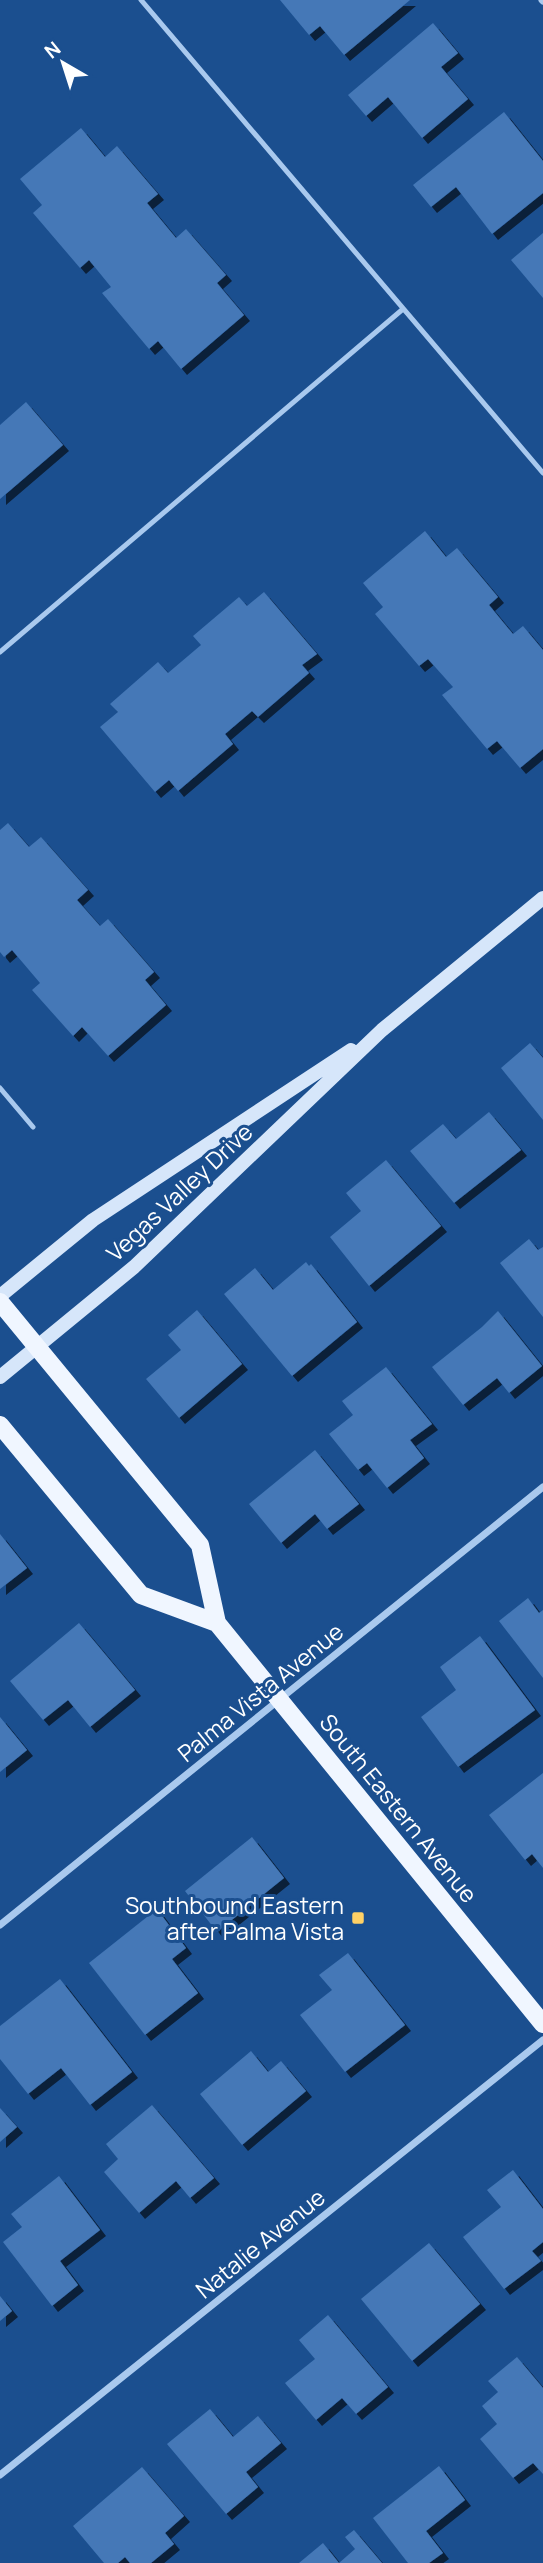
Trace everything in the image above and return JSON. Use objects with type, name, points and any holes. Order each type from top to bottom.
[{"type":"main road","name":"South Eastern Avenue","points":[[0,1302],[200,1545],[217,1623],[543,2024]]},
{"type":"main road","points":[[0,1425],[141,1595],[217,1623]]},
{"type":"street","name":"Vegas Valley Drive","points":[[0,1377],[134,1267],[382,1030],[543,898]]},
{"type":"street","name":"Vegas Valley Drive","points":[[0,1296],[93,1220],[382,1030]]},
{"type":"street","name":"Palma Vista Avenue","points":[[0,1925],[280,1702],[543,1487]]},
{"type":"street","name":"Natalie Avenue","points":[[0,2476],[543,2040]]},
{"type":"lane","points":[[141,0],[543,473]]},
{"type":"lane","points":[[0,652],[403,309]]},
{"type":"lane","points":[[0,1088],[33,1126]]},
{"type":"building","points":[[280,0],[410,0],[344,55],[320,26],[309,35]]},
{"type":"building","points":[[433,23],[458,53],[441,67],[468,99],[422,138],[388,97],[366,116],[348,95]]},
{"type":"building","points":[[504,112],[543,161],[543,193],[492,234],[456,187],[431,207],[413,185]]},
{"type":"building","points":[[81,128],[105,157],[117,146],[158,194],[147,203],[176,238],[186,229],[226,275],[217,283],[244,315],[181,369],[158,341],[149,349],[102,293],[111,287],[89,260],[80,268],[33,213],[42,205],[20,179]]},
{"type":"building","points":[[543,233],[543,298],[511,260]]},
{"type":"building","points":[[26,402],[63,445],[0,499],[0,425]]},
{"type":"building","points":[[425,531],[446,557],[457,548],[498,597],[489,605],[513,634],[523,626],[543,650],[543,749],[520,768],[497,741],[487,749],[442,695],[453,687],[428,659],[419,666],[375,614],[383,607],[363,583]]},
{"type":"building","points":[[264,592],[317,654],[302,665],[309,673],[258,717],[252,711],[225,734],[233,744],[178,791],[169,780],[155,792],[100,727],[118,712],[110,704],[158,662],[168,673],[201,645],[193,636],[239,597],[247,606]]},
{"type":"building","points":[[8,823],[29,847],[41,837],[88,890],[77,900],[100,926],[108,919],[154,972],[145,980],[166,1005],[108,1056],[82,1027],[73,1036],[32,990],[40,983],[12,950],[4,957],[0,952],[0,830]]},
{"type":"building","points":[[530,1043],[543,1058],[543,1120],[501,1068]]},
{"type":"building","points":[[489,1112],[521,1150],[454,1203],[410,1151],[443,1124],[456,1139]]},
{"type":"building","points":[[386,1160],[441,1226],[369,1286],[330,1237],[361,1211],[346,1193]]},
{"type":"building","points":[[529,1239],[538,1250],[543,1247],[543,1317],[500,1263]]},
{"type":"building","points":[[306,1262],[309,1266],[311,1264],[357,1322],[292,1376],[224,1294],[255,1268],[273,1290]]},
{"type":"building","points":[[197,1310],[242,1364],[179,1418],[146,1379],[181,1350],[168,1335]]},
{"type":"building","points":[[498,1311],[542,1366],[509,1393],[497,1378],[463,1405],[432,1367]]},
{"type":"building","points":[[386,1367],[432,1424],[410,1440],[424,1458],[387,1488],[367,1463],[358,1470],[329,1434],[353,1415],[342,1401]]},
{"type":"building","points":[[315,1450],[359,1504],[327,1529],[315,1514],[281,1543],[249,1504]]},
{"type":"building","points":[[0,1534],[27,1568],[0,1589]]},
{"type":"building","points":[[528,1598],[539,1613],[543,1610],[543,1678],[499,1621]]},
{"type":"building","points":[[79,1623],[135,1690],[90,1727],[68,1700],[43,1720],[10,1681]]},
{"type":"building","points":[[480,1636],[535,1710],[458,1767],[421,1717],[456,1690],[440,1667]]},
{"type":"building","points":[[0,1717],[27,1750],[0,1772]]},
{"type":"building","points":[[543,1773],[543,1868],[532,1854],[525,1860],[489,1815]]},
{"type":"building","points":[[252,1837],[284,1878],[217,1932],[185,1891]]},
{"type":"building","points":[[157,1909],[186,1948],[172,1959],[198,1993],[145,2035],[89,1963]]},
{"type":"building","points":[[348,1953],[405,2025],[345,2072],[300,2015],[332,1990],[319,1975]]},
{"type":"building","points":[[60,1979],[132,2072],[90,2105],[61,2068],[28,2094],[0,2059],[0,2026]]},
{"type":"building","points":[[251,2051],[268,2072],[281,2061],[306,2091],[242,2145],[200,2094]]},
{"type":"building","points":[[152,2105],[214,2178],[190,2198],[176,2181],[139,2213],[104,2172],[118,2159],[106,2144]]},
{"type":"building","points":[[0,2108],[17,2127],[0,2142]]},
{"type":"building","points":[[513,2170],[543,2209],[543,2242],[532,2251],[541,2261],[504,2289],[463,2237],[501,2207],[487,2190]]},
{"type":"building","points":[[59,2176],[100,2230],[60,2261],[78,2285],[52,2306],[3,2242],[22,2227],[11,2214]]},
{"type":"building","points":[[429,2243],[480,2304],[412,2361],[361,2299]]},
{"type":"building","points":[[0,2296],[12,2311],[0,2321]]},
{"type":"building","points":[[328,2315],[388,2387],[356,2414],[342,2398],[316,2420],[285,2383],[315,2359],[299,2340]]},
{"type":"building","points":[[517,2357],[543,2388],[543,2474],[533,2463],[513,2478],[480,2439],[497,2424],[482,2406],[498,2392],[488,2381]]},
{"type":"building","points":[[210,2409],[233,2437],[258,2416],[281,2443],[246,2472],[258,2487],[226,2514],[167,2444]]},
{"type":"building","points":[[439,2466],[465,2500],[426,2531],[443,2553],[429,2563],[408,2563],[373,2518]]},
{"type":"building","points":[[142,2467],[184,2516],[165,2533],[174,2544],[151,2563],[130,2563],[125,2557],[118,2563],[104,2563],[73,2526]]},
{"type":"building","points":[[354,2530],[382,2563],[339,2563],[355,2549],[345,2537]]},
{"type":"building","points":[[323,2543],[339,2563],[299,2563]]},
{"type":"place","name":"Southbound Eastern after Palma Vista","points":[[358,1918]]}]
